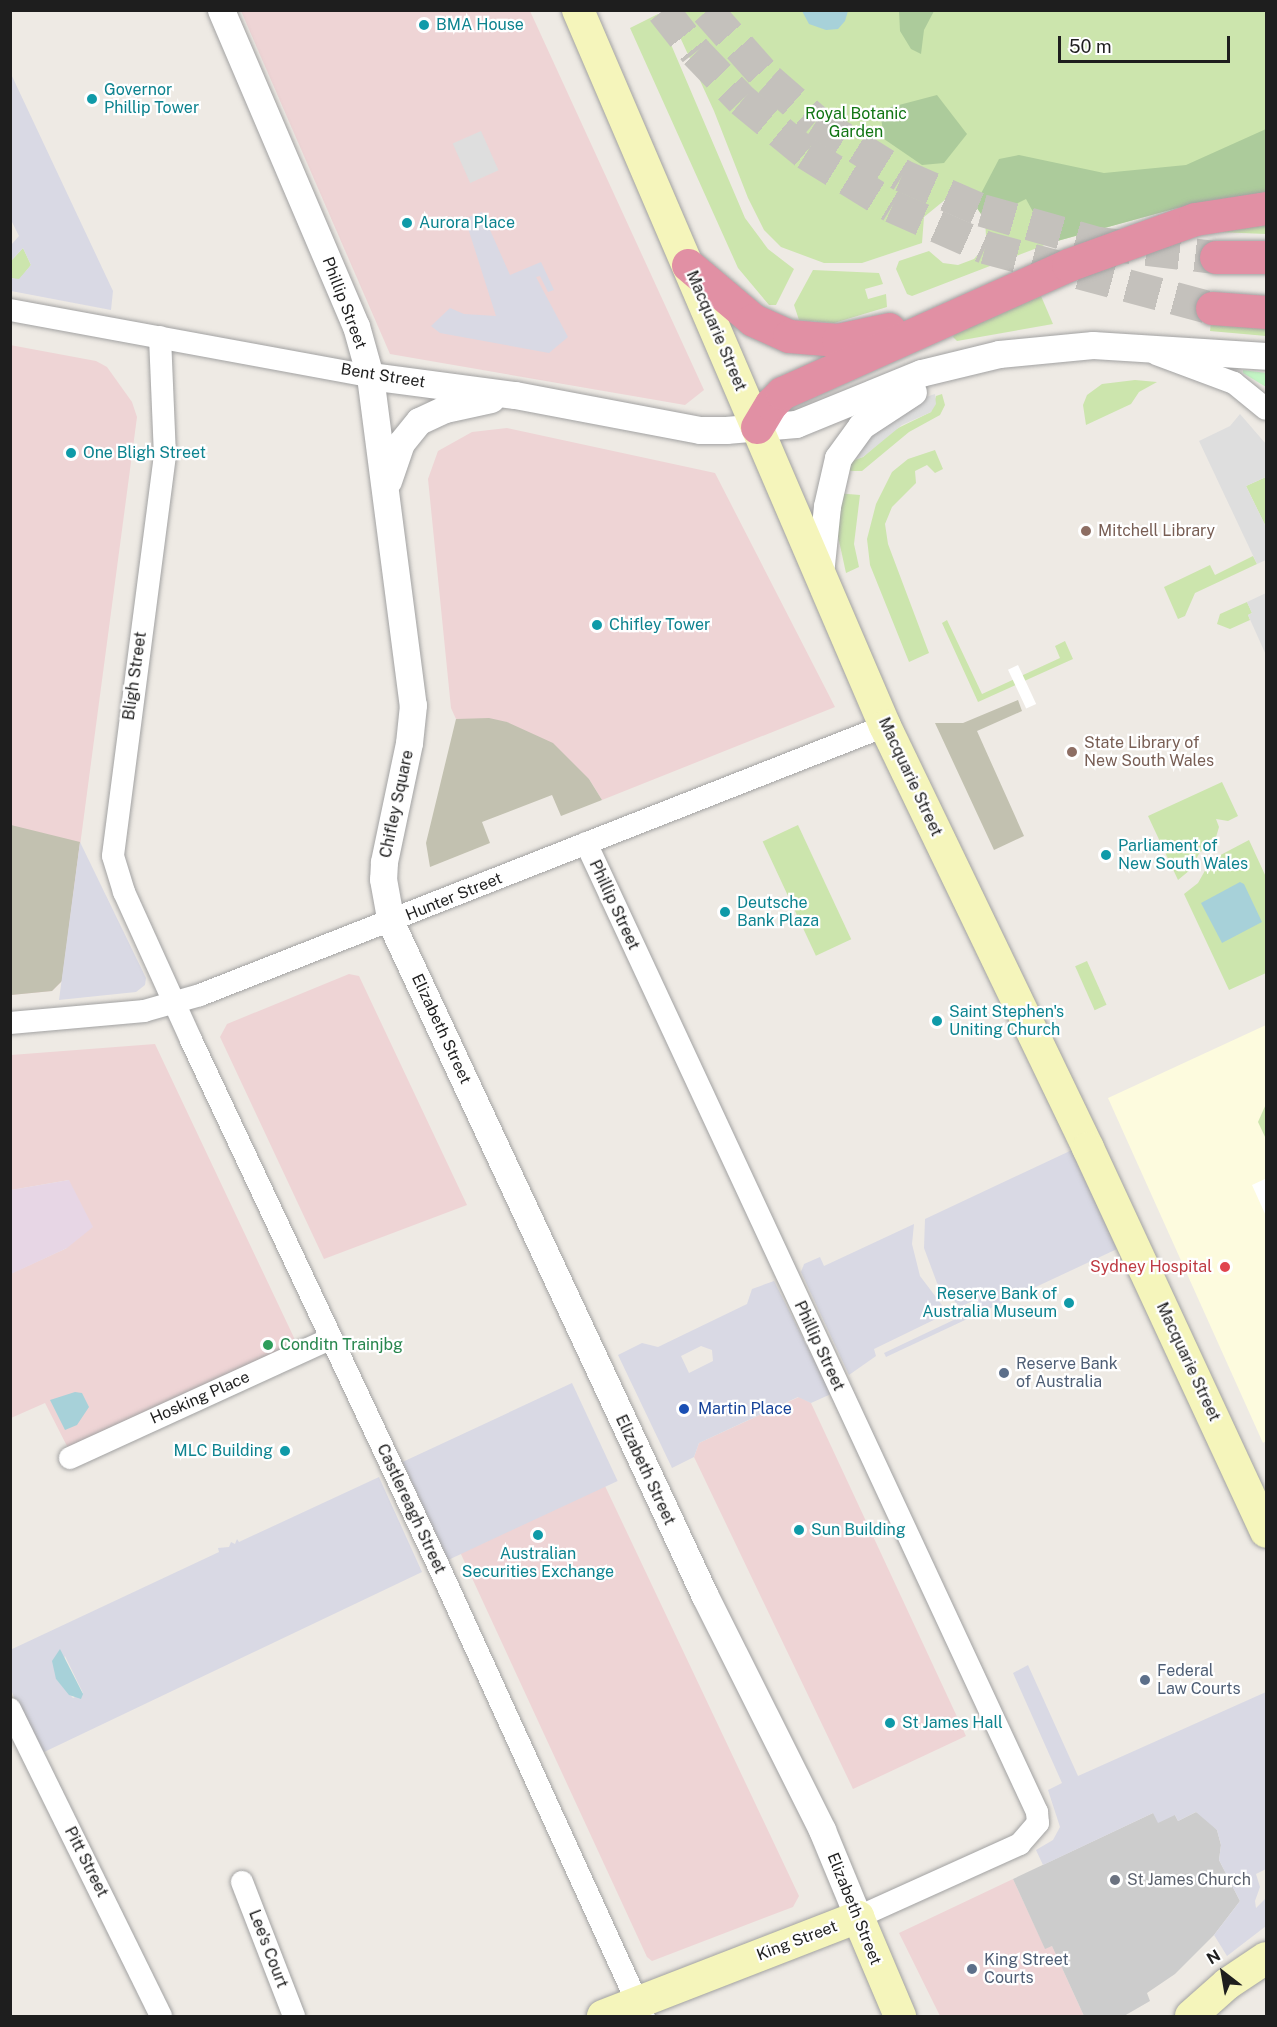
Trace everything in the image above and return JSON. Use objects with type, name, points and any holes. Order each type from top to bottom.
[{"type":"highway","points":[[757,427],[771,404],[782,393],[1000,296],[1159,230],[1214,215],[1266,208]]},
{"type":"highway","points":[[1216,257],[1266,257]]},
{"type":"highway","points":[[688,265],[753,320],[800,339],[860,336],[1000,296]]},
{"type":"highway","points":[[1266,312],[1223,310],[1266,318]]},
{"type":"main road","name":"Macquarie Street","points":[[578,10],[885,726],[1088,1148],[1266,1532]]},
{"type":"main road","name":"King Street","points":[[603,2016],[640,2010],[858,1917]]},
{"type":"main road","name":"Elizabeth Street","points":[[858,1917],[900,2016]]},
{"type":"main road","points":[[1191,2016],[1258,1962]]},
{"type":"street","name":"Phillip Street","points":[[221,10],[356,326],[370,376],[412,689],[412,721]]},
{"type":"street","name":"Bent Street","points":[[10,310],[370,376],[515,395],[700,430],[796,424],[921,373],[999,354]]},
{"type":"street","name":"Bligh Street","points":[[160,337],[165,455],[113,856],[124,892],[175,1004]]},
{"type":"street","points":[[820,573],[832,475],[853,435],[893,402],[999,354],[1093,345],[1266,356]]},
{"type":"street","points":[[1136,347],[1234,383],[1266,409]]},
{"type":"street","points":[[386,494],[396,453],[419,421],[445,409],[515,395]]},
{"type":"street","name":"Chifley Square","points":[[391,923],[383,879],[384,862],[412,721]]},
{"type":"street","name":"Hunter Street","points":[[10,1023],[144,1011],[175,1004],[391,923],[586,843],[885,726]]},
{"type":"street","name":"Phillip Street","points":[[586,843],[1033,1800],[1038,1822],[1020,1844]]},
{"type":"street","name":"Elizabeth Street","points":[[391,923],[700,1586],[822,1830],[858,1917]]},
{"type":"street","name":"Castlereagh Street","points":[[175,1004],[640,2010]]},
{"type":"street","name":"Hosking Place","points":[[70,1458],[330,1339]]},
{"type":"street","name":"Pitt Street","points":[[10,1708],[160,2016]]},
{"type":"street","name":"King Street","points":[[858,1917],[1020,1844]]},
{"type":"street","name":"Lee's Court","points":[[242,1882],[294,2016]]},
{"type":"shaded area","points":[[241,11],[530,11],[704,390],[685,405],[390,354]]},
{"type":"shaded area","points":[[11,74],[113,291],[111,310],[11,291],[11,278],[19,279],[31,265],[23,248],[11,261],[11,245],[19,236],[11,220]]},
{"type":"shaded area","points":[[481,131],[498,170],[470,183],[453,144]]},
{"type":"shaded area","points":[[482,212],[510,275],[541,262],[554,290],[548,292],[540,276],[536,277],[568,337],[549,353],[440,333],[431,326],[450,308],[464,314],[496,316],[467,225],[472,222],[469,217]]},
{"type":"shaded area","points":[[10,345],[96,361],[107,367],[132,402],[137,417],[62,981],[52,991],[11,995]]},
{"type":"shaded area","points":[[935,394],[936,404],[931,412],[902,425],[863,457],[851,461],[860,438],[917,400]]},
{"type":"shaded area","points":[[1240,414],[1266,444],[1266,477],[1246,486],[1266,527],[1266,560],[1257,564],[1199,441],[1230,426]]},
{"type":"shaded area","name":"Chifley Tower","points":[[507,428],[715,473],[835,707],[602,800],[589,779],[507,722],[456,719],[451,708],[428,479],[438,451],[472,432]]},
{"type":"shaded area","points":[[1266,593],[1266,655],[1248,615],[1252,613],[1247,602]]},
{"type":"shaded area","points":[[1018,700],[1022,711],[977,731],[1024,836],[994,850],[935,723],[963,723]]},
{"type":"shaded area","points":[[489,718],[507,722],[553,743],[589,779],[602,800],[561,816],[552,795],[482,822],[490,843],[430,867],[426,843],[456,719]]},
{"type":"shaded area","points":[[11,825],[80,842],[62,981],[52,991],[11,995]]},
{"type":"shaded area","points":[[80,842],[146,978],[145,985],[136,992],[59,1000]]},
{"type":"shaded area","points":[[349,974],[359,976],[467,1205],[324,1259],[220,1037],[227,1024]]},
{"type":"shaded area","name":"Sydney Hospital","points":[[1266,1025],[1266,1441],[1263,1443],[1108,1098]]},
{"type":"shaded area","points":[[155,1044],[297,1344],[68,1448],[45,1403],[11,1418],[10,1274],[67,1248],[69,1180],[11,1190],[11,1055]]},
{"type":"shaded area","points":[[1072,1150],[1117,1249],[886,1357],[884,1353],[981,1307],[977,1299],[960,1307],[937,1283],[924,1248],[925,1219]]},
{"type":"shaded area","points":[[69,1180],[93,1227],[67,1248],[11,1274],[11,1190]]},
{"type":"shaded area","points":[[914,1224],[912,1244],[920,1276],[948,1313],[874,1349],[876,1356],[849,1375],[801,1272],[804,1264],[820,1257],[824,1266]]},
{"type":"shaded area","name":"Martin Place","points":[[774,1281],[831,1394],[811,1403],[798,1397],[699,1443],[694,1457],[672,1468],[618,1355],[642,1343],[658,1347],[747,1304],[752,1289]],"holes":[[[701,1346],[712,1350],[713,1361],[689,1373],[681,1356]]]},
{"type":"shaded area","points":[[572,1383],[618,1481],[448,1560],[403,1462]]},
{"type":"shaded area","points":[[799,1397],[811,1403],[966,1736],[853,1789],[694,1457],[699,1443]]},
{"type":"shaded area","points":[[379,1477],[422,1572],[40,1754],[11,1690],[10,1650],[219,1552],[218,1548],[229,1547],[231,1542],[235,1544],[237,1539],[239,1542]],"holes":[[[65,1656],[83,1693],[73,1698],[56,1679]]]},
{"type":"shaded area","points":[[605,1486],[799,1896],[793,1907],[652,1961],[647,1957],[460,1552]]},
{"type":"shaded area","points":[[1028,1665],[1078,1776],[1266,1692],[1266,1869],[1256,1874],[1260,1887],[1255,1901],[1256,1908],[1266,1898],[1266,1926],[1227,1956],[1214,1935],[1240,1901],[1219,1860],[1221,1845],[1217,1830],[1196,1812],[1178,1821],[1175,1815],[1158,1823],[1153,1813],[1043,1865],[1036,1850],[1053,1840],[1060,1827],[1048,1790],[1062,1783],[1013,1673]]},
{"type":"shaded area","points":[[1196,1812],[1208,1819],[1217,1830],[1221,1845],[1219,1860],[1240,1901],[1214,1935],[1175,1974],[1147,1993],[1150,2001],[1124,2016],[1084,2016],[1052,1946],[1045,1949],[1013,1879],[1153,1813],[1175,1815],[1178,1821]]},
{"type":"shaded area","name":"King Street Courts","points":[[1013,1879],[1045,1948],[1052,1946],[1084,2016],[940,2016],[899,1933]]},
{"type":"green space","name":"Royal Botanic Garden","points":[[668,11],[1266,11],[1266,192],[1177,208],[1050,243],[912,296],[907,294],[896,269],[899,261],[929,251],[943,263],[958,265],[974,259],[981,251],[986,236],[985,220],[975,205],[946,199],[924,217],[922,243],[862,263],[824,263],[781,247],[764,230],[748,198],[714,111]]},
{"type":"green space","points":[[899,11],[934,11],[924,30],[921,54],[911,49],[900,31]]},
{"type":"green space","points":[[658,14],[745,218],[768,249],[794,269],[776,305],[769,305],[738,268],[630,28]]},
{"type":"green space","points":[[937,95],[967,134],[944,163],[922,165],[884,139],[880,110]]},
{"type":"green space","points":[[1266,129],[1266,192],[1177,208],[1050,243],[1026,199],[985,220],[975,205],[999,159],[1019,155],[1104,173],[1186,165]]},
{"type":"green space","points":[[1266,224],[1266,234],[1217,232]]},
{"type":"green space","points":[[23,248],[31,265],[19,280],[11,278],[11,261]]},
{"type":"green space","points":[[813,270],[879,273],[883,284],[865,289],[868,299],[886,294],[887,307],[834,323],[799,320],[794,305]]},
{"type":"green space","points":[[1041,296],[1053,324],[957,341],[953,337],[956,331]]},
{"type":"green space","points":[[1211,322],[1266,329],[1266,336],[1210,331]]},
{"type":"green space","points":[[1243,370],[1266,373],[1266,387],[1243,373]]},
{"type":"green space","points":[[1135,380],[1157,382],[1139,392],[1131,404],[1086,425],[1083,405],[1087,395],[1102,384]]},
{"type":"green space","points":[[942,394],[945,405],[940,415],[909,432],[862,471],[848,471],[845,458],[852,461],[863,457],[894,430],[931,412],[936,396]]},
{"type":"green space","points":[[935,450],[943,469],[935,473],[927,465],[915,471],[916,483],[892,507],[885,524],[888,544],[929,653],[909,662],[870,565],[867,539],[876,504],[892,472],[908,459]]},
{"type":"green space","points":[[1266,477],[1266,527],[1246,486]]},
{"type":"green space","points":[[836,493],[860,495],[854,544],[859,567],[846,573],[836,527]]},
{"type":"green space","points":[[1253,556],[1257,564],[1195,593],[1185,616],[1178,619],[1164,587],[1210,565],[1215,575]]},
{"type":"green space","points":[[1247,602],[1252,613],[1248,615],[1250,620],[1230,629],[1217,624],[1220,614]]},
{"type":"green space","points":[[947,620],[982,694],[1060,658],[1055,646],[1065,641],[1073,659],[978,702],[942,623]]},
{"type":"green space","points":[[1222,782],[1238,816],[1228,821],[1216,819],[1219,827],[1214,844],[1200,852],[1190,870],[1178,880],[1148,816]]},
{"type":"green space","points":[[798,825],[851,939],[816,956],[763,841]]},
{"type":"green space","points":[[1249,840],[1266,877],[1266,973],[1229,990],[1184,894],[1198,883],[1211,860]]},
{"type":"green space","points":[[1087,961],[1107,1005],[1095,1010],[1075,966]]},
{"type":"green space","points":[[1266,1104],[1266,1139],[1258,1122]]},
{"type":"water","points":[[802,11],[848,11],[845,21],[838,29],[826,30],[809,24]]},
{"type":"water","points":[[1240,882],[1244,884],[1262,922],[1222,943],[1201,903]]},
{"type":"water","points":[[75,1392],[82,1393],[89,1407],[77,1425],[65,1430],[50,1400]]},
{"type":"water","points":[[60,1649],[83,1694],[81,1699],[69,1695],[56,1679],[52,1661]]},
{"type":"pier","points":[[1018,665],[1036,704],[1026,709],[1008,670]]},
{"type":"pier","points":[[1265,1179],[1266,1182],[1266,1216],[1252,1185]]},
{"type":"tunnel","points":[[663,10],[696,52],[742,100],[806,153],[892,206],[985,247],[1212,308]]},
{"type":"tunnel","points":[[707,10],[769,80],[816,121],[902,175],[982,210],[1098,243],[1216,257]]},
{"type":"place","name":"BMA House","points":[[424,25]]},
{"type":"place","name":"Governor Phillip Tower","points":[[92,99]]},
{"type":"place","name":"Aurora Place","points":[[407,223]]},
{"type":"place","name":"One Bligh Street","points":[[71,453]]},
{"type":"place","name":"Mitchell Library","points":[[1086,531]]},
{"type":"place","name":"Chifley Tower","points":[[597,625]]},
{"type":"place","name":"State Library of New South Wales","points":[[1072,752]]},
{"type":"place","name":"Parliament of New South Wales","points":[[1106,855]]},
{"type":"place","name":"Deutsche Bank Plaza","points":[[725,912]]},
{"type":"place","name":"Saint Stephen's Uniting Church","points":[[937,1021]]},
{"type":"place","name":"Sydney Hospital","points":[[1225,1267]]},
{"type":"place","name":"Reserve Bank of Australia Museum","points":[[1069,1303]]},
{"type":"place","name":"Conditn Trainjbg","points":[[268,1345]]},
{"type":"place","name":"Reserve Bank of Australia","points":[[1004,1373]]},
{"type":"place","name":"Martin Place","points":[[684,1409]]},
{"type":"place","name":"MLC Building","points":[[285,1451]]},
{"type":"place","name":"Sun Building","points":[[799,1530]]},
{"type":"place","name":"Australian Securities Exchange","points":[[538,1535]]},
{"type":"place","name":"Federal Law Courts","points":[[1145,1680]]},
{"type":"place","name":"St James Hall","points":[[890,1723]]},
{"type":"place","name":"St James Church","points":[[1115,1880]]},
{"type":"place","name":"King Street Courts","points":[[972,1969]]}]
